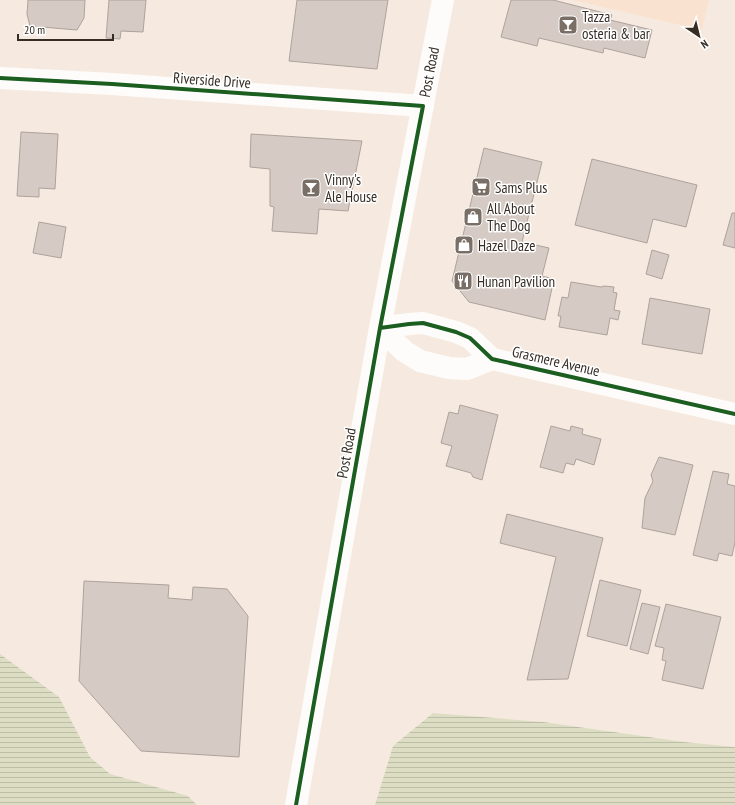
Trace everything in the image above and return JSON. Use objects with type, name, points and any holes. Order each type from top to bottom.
[{"type":"street","name":"Post Road","points":[[296,805],[380,328],[422,106],[444,0]]},
{"type":"street","name":"Riverside Drive","points":[[0,78],[422,106]]},
{"type":"street","name":"Grasmere Avenue","points":[[380,328],[423,323],[456,332],[470,338],[492,359],[735,414]]},
{"type":"street","name":"Grasmere Avenue","points":[[380,328],[404,352],[420,361],[449,368],[467,369],[492,359]]},
{"type":"shaded area","points":[[572,0],[709,0],[702,30]]},
{"type":"shaded area","points":[[0,654],[59,697],[90,757],[110,774],[188,796],[197,805],[0,805]]},
{"type":"shaded area","points":[[433,713],[543,722],[684,742],[735,747],[735,805],[375,805],[393,746]]},
{"type":"building","points":[[28,0],[85,0],[84,18],[77,30],[30,26],[27,14]]},
{"type":"building","points":[[109,0],[146,0],[143,32],[121,31],[120,39],[106,38]]},
{"type":"building","points":[[297,0],[388,0],[377,69],[289,61]]},
{"type":"building","name":"Tazza osteria & bar","points":[[511,0],[553,0],[612,15],[610,20],[652,30],[645,58],[604,48],[603,53],[539,38],[537,46],[501,37]]},
{"type":"building","points":[[21,132],[58,134],[55,189],[39,188],[39,197],[17,196]]},
{"type":"building","name":"Vinny's Ale House","points":[[251,134],[362,141],[348,211],[319,209],[317,234],[272,231],[274,207],[270,206],[270,169],[250,167]]},
{"type":"building","points":[[484,148],[542,162],[522,242],[549,248],[542,276],[554,279],[545,320],[469,302],[452,281]]},
{"type":"building","points":[[592,159],[697,185],[686,227],[653,219],[647,243],[575,225]]},
{"type":"building","points":[[732,213],[735,213],[735,248],[723,245]]},
{"type":"building","points":[[39,222],[66,227],[61,258],[33,253]]},
{"type":"building","points":[[652,250],[669,255],[662,279],[646,274]]},
{"type":"building","points":[[571,282],[601,287],[614,287],[613,292],[617,293],[614,310],[620,311],[618,320],[610,318],[607,335],[559,327],[561,316],[558,316],[562,297],[568,298]]},
{"type":"building","points":[[650,298],[710,309],[702,354],[642,344]]},
{"type":"building","points":[[460,405],[498,415],[482,480],[473,477],[471,473],[446,466],[452,446],[441,443],[449,412],[458,414]]},
{"type":"building","points":[[551,426],[570,431],[571,426],[583,429],[582,434],[601,439],[594,465],[576,459],[574,465],[566,463],[563,473],[540,467]]},
{"type":"building","points":[[659,457],[693,465],[675,535],[642,528],[645,498],[653,481],[651,475]]},
{"type":"building","points":[[713,471],[729,474],[727,484],[735,486],[735,542],[732,556],[719,553],[717,561],[693,555]]},
{"type":"building","points":[[507,514],[603,538],[568,679],[527,680],[556,557],[500,543]]},
{"type":"building","points":[[600,580],[641,590],[627,646],[587,636]]},
{"type":"building","points":[[84,581],[169,585],[168,598],[192,600],[193,587],[227,589],[248,616],[239,757],[141,751],[79,681]]},
{"type":"building","points":[[642,603],[660,607],[648,654],[630,649]]},
{"type":"building","points":[[666,604],[721,617],[703,689],[662,680],[666,661],[662,660],[664,648],[655,646]]},
{"type":"cycle path","points":[[0,78],[112,84],[423,106],[380,328],[296,805]]},
{"type":"cycle path","points":[[380,328],[423,323],[456,332],[470,338],[492,359],[735,414]]},
{"type":"place","name":"Tazza osteria & bar","points":[[568,25]]},
{"type":"place","name":"Sams Plus","points":[[481,187]]},
{"type":"place","name":"Vinny's Ale House","points":[[311,188]]},
{"type":"place","name":"All About The Dog","points":[[473,217]]},
{"type":"place","name":"Hazel Daze","points":[[464,245]]},
{"type":"place","name":"Hunan Pavilion","points":[[463,281]]}]
